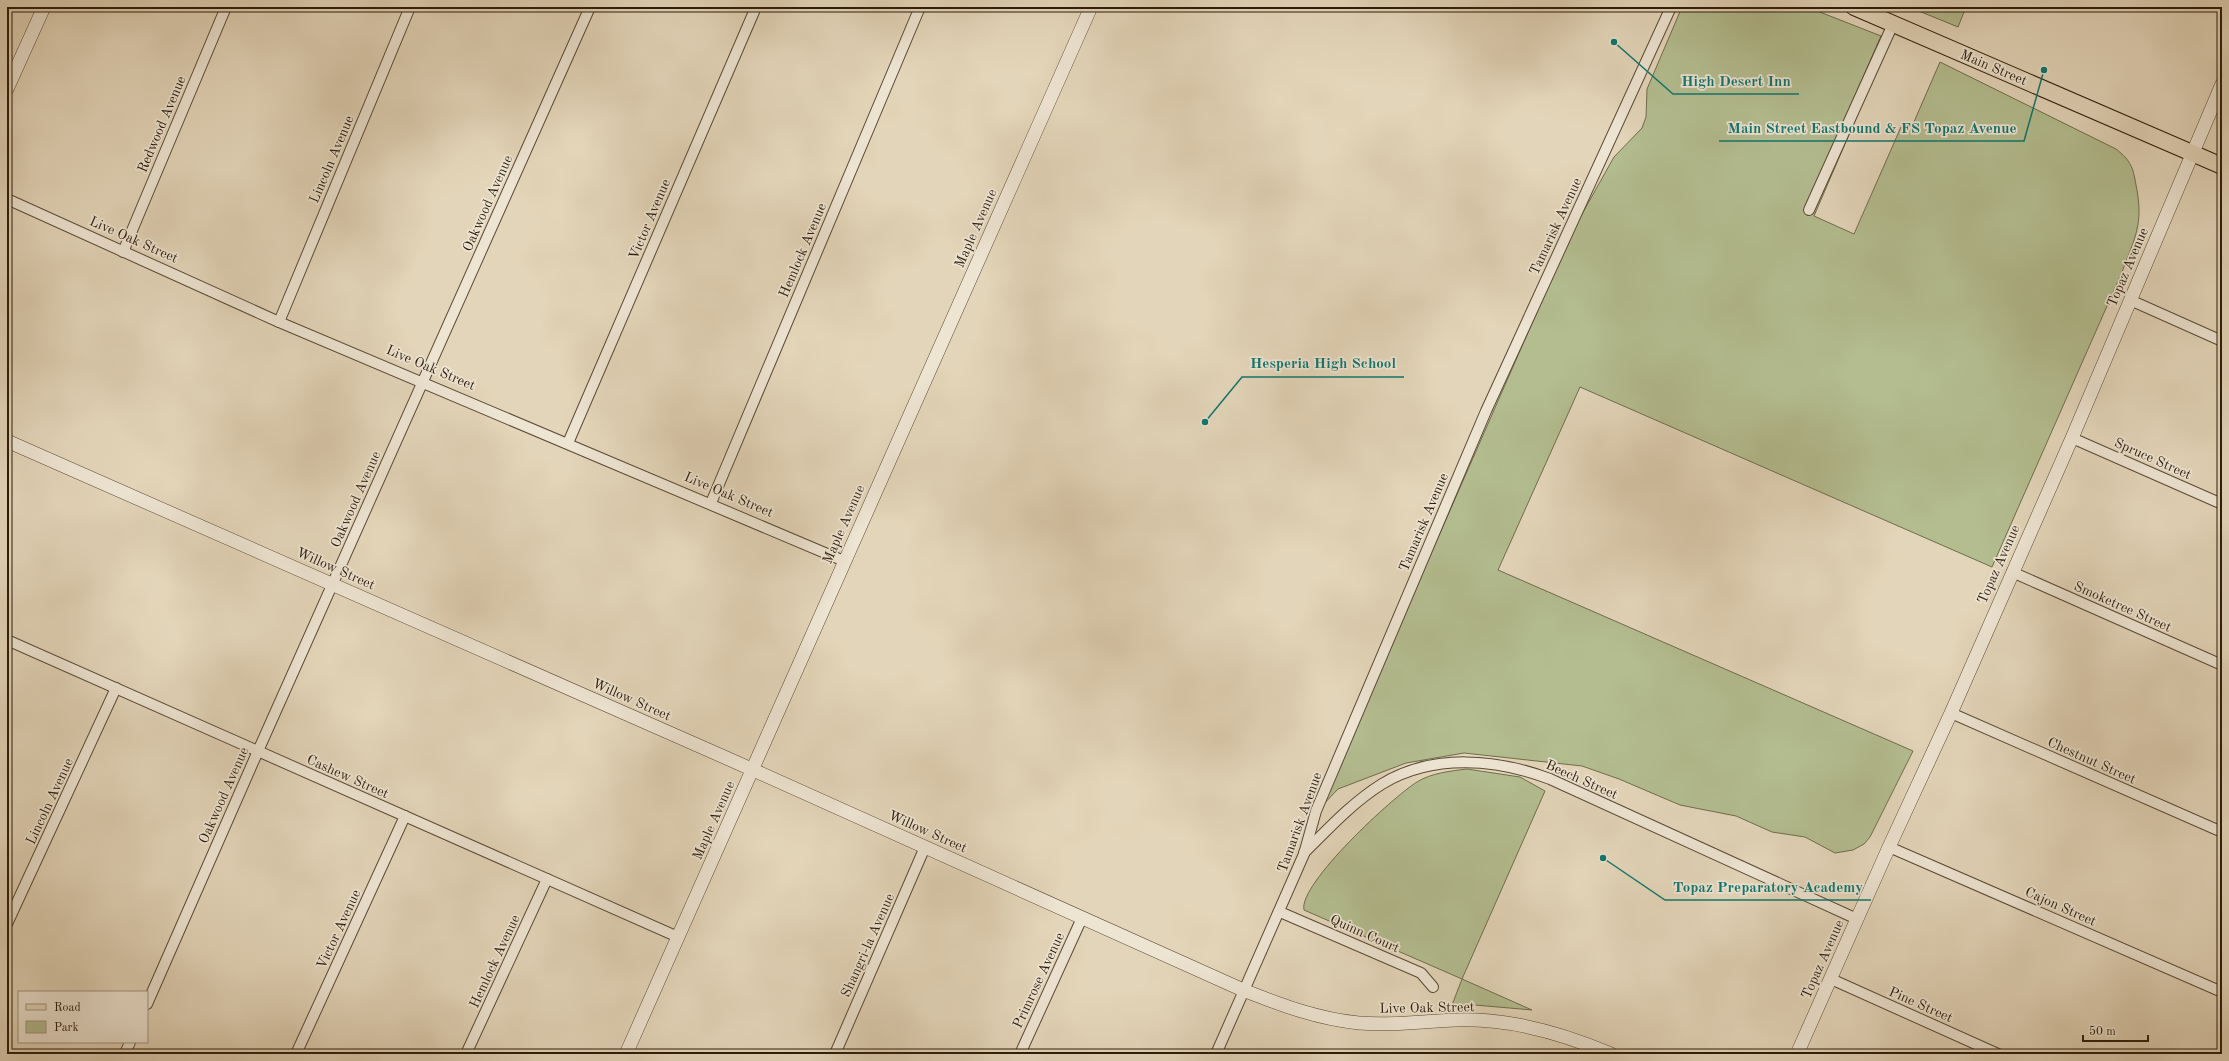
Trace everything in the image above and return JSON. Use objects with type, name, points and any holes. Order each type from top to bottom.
[{"type":"main road","name":"Main Street","points":[[1854,7],[2222,166]]},
{"type":"street","points":[[7,89],[44,7]]},
{"type":"street","name":"Redwood Avenue","points":[[122,252],[226,7]]},
{"type":"street","name":"Lincoln Avenue","points":[[279,322],[410,7]]},
{"type":"street","name":"Oakwood Avenue","points":[[148,1002],[258,751],[590,7]]},
{"type":"street","name":"Victor Avenue","points":[[568,443],[756,7]]},
{"type":"street","name":"Hemlock Avenue","points":[[711,503],[920,7]]},
{"type":"street","name":"Maple Avenue","points":[[626,1054],[1091,7]]},
{"type":"street","name":"Tamarisk Avenue","points":[[1216,1054],[1243,990],[1280,912],[1304,854],[1316,811],[1486,411],[1671,7]]},
{"type":"street","points":[[1809,210],[1894,24]]},
{"type":"street","name":"Topaz Avenue","points":[[1797,1054],[1889,847],[1951,713],[2072,438],[2222,84]]},
{"type":"street","name":"Live Oak Street","points":[[7,199],[279,322],[423,381],[844,561]]},
{"type":"street","points":[[2130,300],[2222,341]]},
{"type":"street","name":"Spruce Street","points":[[2072,438],[2222,504]]},
{"type":"street","name":"Willow Street","points":[[7,441],[753,770],[1243,990]]},
{"type":"street","name":"Smoketree Street","points":[[2012,572],[2222,665]]},
{"type":"street","name":"Cashew Street","points":[[7,640],[678,937]]},
{"type":"street","name":"Lincoln Avenue","points":[[7,924],[116,688]]},
{"type":"street","name":"Chestnut Street","points":[[1951,713],[2222,832]]},
{"type":"street","name":"Beech Street","points":[[1304,854],[1339,818],[1382,784],[1412,770],[1439,764],[1480,762],[1525,769],[1550,779],[1857,919]]},
{"type":"street","name":"Victor Avenue","points":[[296,1054],[405,816]]},
{"type":"street","name":"Shangri-la Avenue","points":[[835,1054],[925,847]]},
{"type":"street","name":"Cajon Street","points":[[1889,847],[2222,992]]},
{"type":"street","name":"Hemlock Avenue","points":[[466,1054],[547,879]]},
{"type":"street","name":"Quinn Court","points":[[1280,912],[1422,973],[1433,987]]},
{"type":"street","name":"Primrose Avenue","points":[[1020,1054],[1082,918]]},
{"type":"street","name":"Pine Street","points":[[1831,979],[1998,1054]]},
{"type":"street","name":"Live Oak Street","points":[[1243,990],[1294,1010],[1334,1020],[1361,1023],[1407,1024],[1457,1020],[1522,1026],[1536,1028],[1582,1041],[1611,1054]]},
{"type":"street","points":[[125,1054],[130,1043]]},
{"type":"green space","points":[[1682,7],[1807,7],[1881,36],[1851,105],[1860,109],[1814,216],[1854,234],[1901,127],[1910,131],[1940,62],[2116,149],[2125,157],[2132,169],[2135,179],[2139,210],[2139,220],[2134,239],[2122,272],[1992,567],[1580,387],[1498,570],[1913,751],[1870,837],[1864,844],[1853,850],[1835,853],[1805,837],[1772,832],[1736,816],[1680,805],[1619,779],[1582,766],[1464,753],[1406,763],[1338,789],[1319,809],[1573,230],[1614,157],[1642,128],[1646,117],[1647,89]]},
{"type":"green space","points":[[1909,7],[1966,7],[1958,27]]},
{"type":"green space","points":[[1467,769],[1520,777],[1545,791],[1462,979],[1304,910],[1306,898],[1316,881],[1350,842],[1389,804],[1417,782],[1435,774]]},
{"type":"green space","points":[[1462,979],[1532,1010],[1475,1005],[1452,1005]]},
{"type":"place","name":"High Desert Inn","points":[[1614,42]]},
{"type":"place","name":"Main Street Eastbound & FS Topaz Avenue","points":[[2044,70]]},
{"type":"place","name":"Hesperia High School","points":[[1205,422]]},
{"type":"place","name":"Topaz Preparatory Academy","points":[[1603,858]]}]
